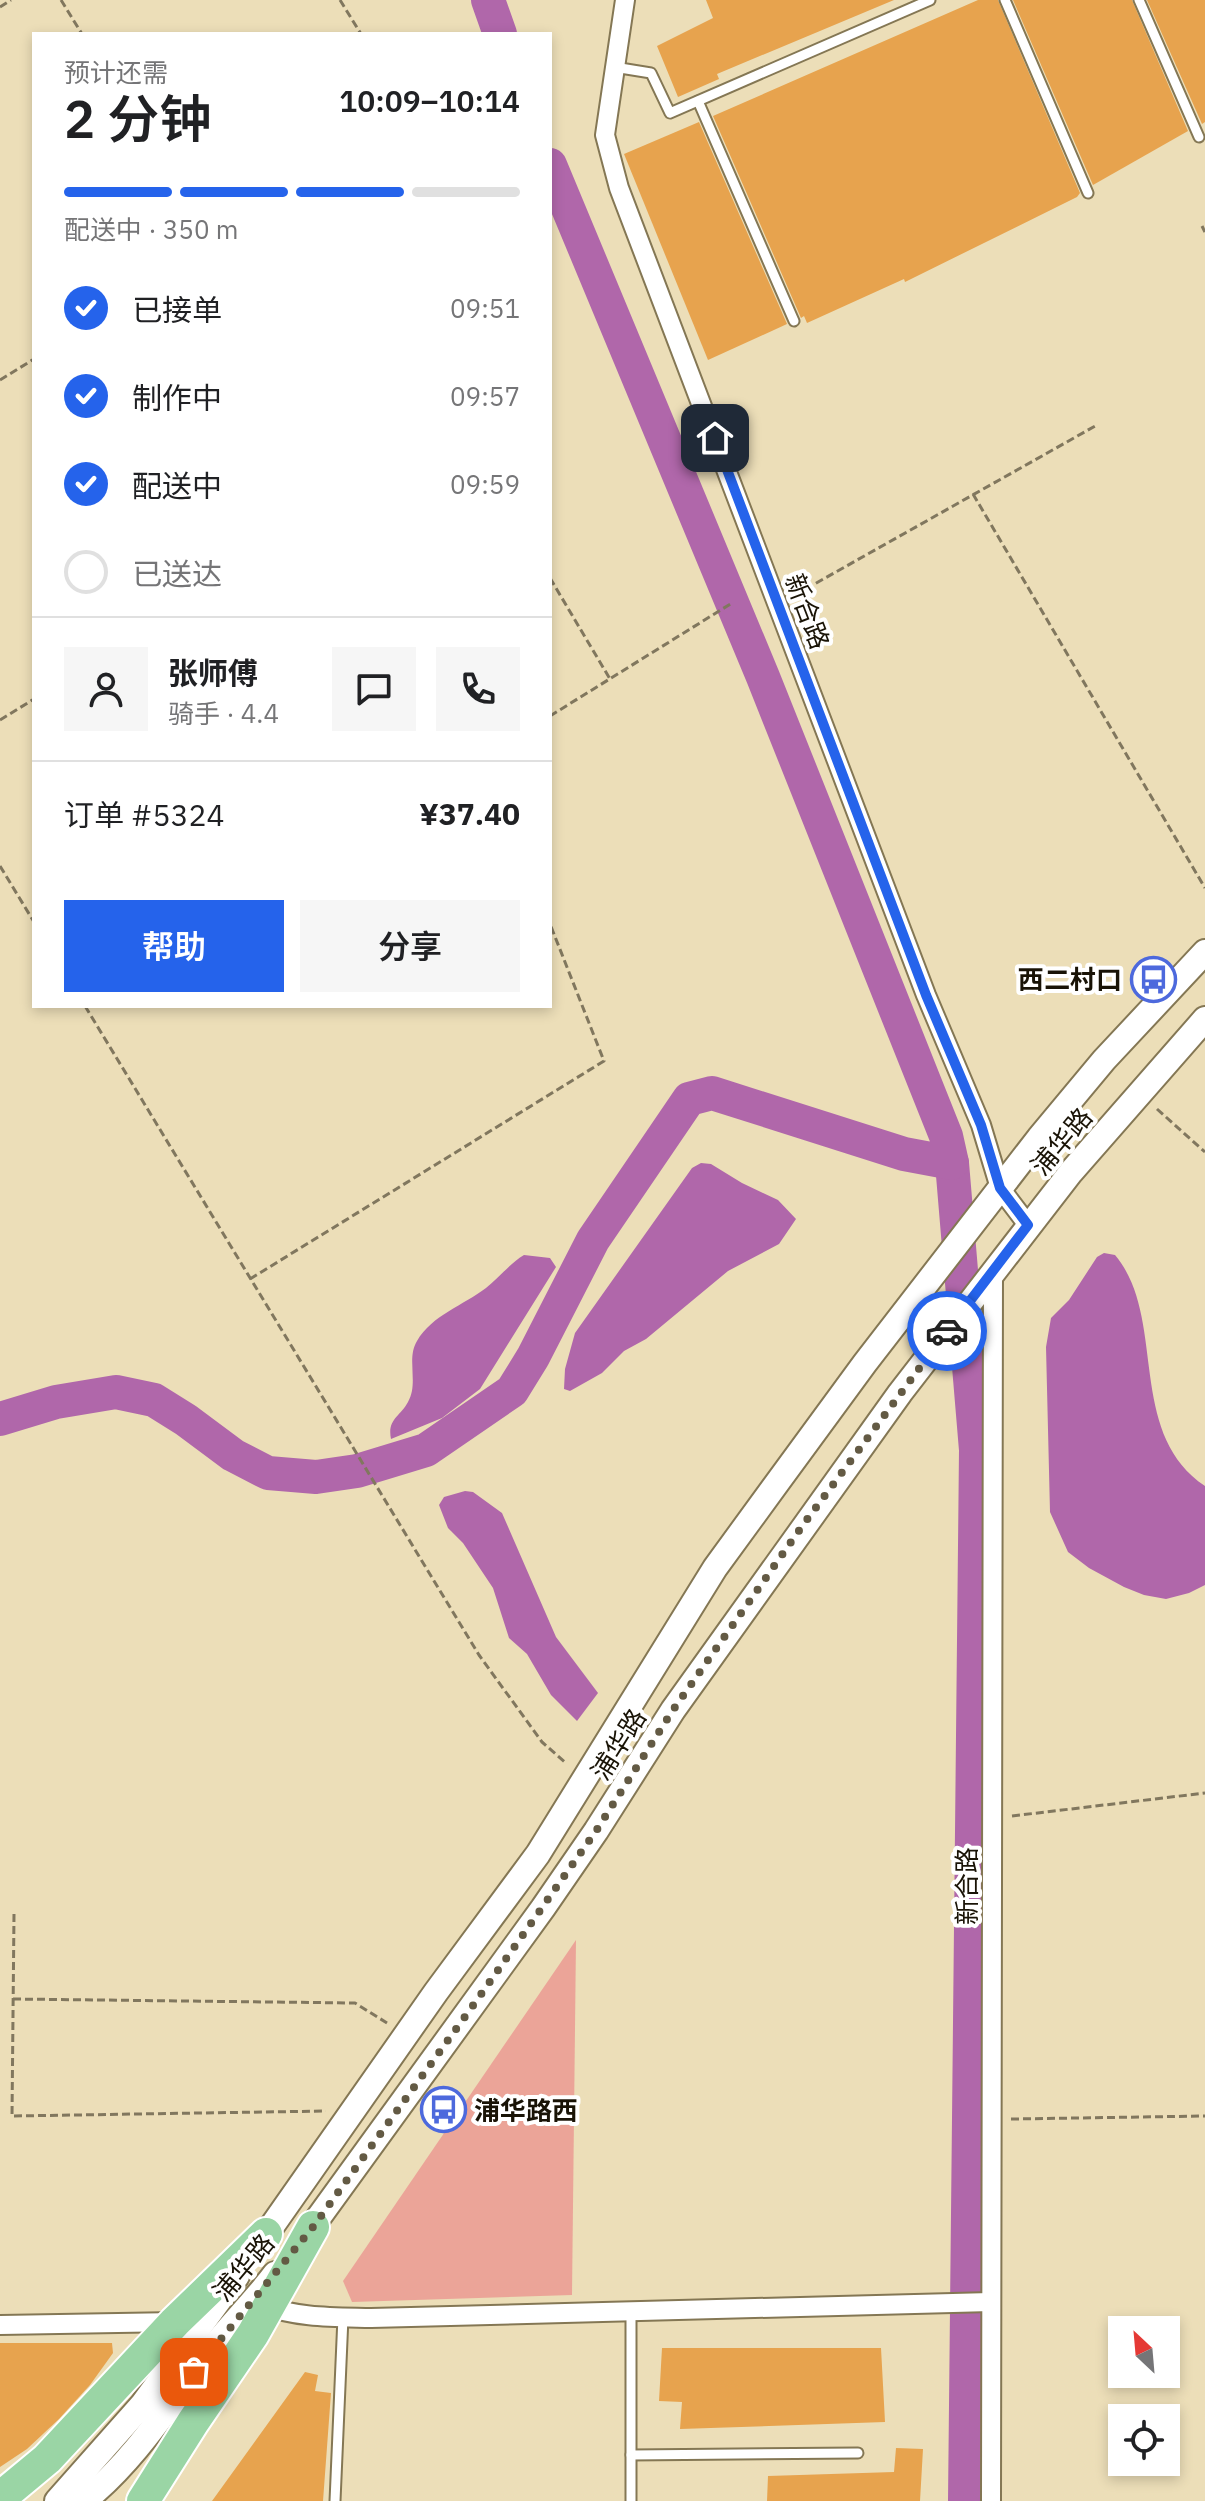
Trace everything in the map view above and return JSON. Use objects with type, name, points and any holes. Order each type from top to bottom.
[{"type":"highway","points":[[145,2500],[261,2303],[313,2227]]},
{"type":"highway","points":[[0,2498],[47,2459],[191,2321],[266,2234]]},
{"type":"main road","name":"浦华路","points":[[266,2234],[538,1854],[715,1568],[856,1375],[1000,1188],[1104,1060],[1205,952]]},
{"type":"main road","name":"浦华路","points":[[313,2227],[552,1895],[673,1710],[803,1525],[1028,1225],[1205,1019]]},
{"type":"main road","name":"浦华路","points":[[84,2501],[107,2482],[144,2439],[210,2350],[261,2303]]},
{"type":"main road","name":"浦华路","points":[[57,2501],[142,2405],[191,2321]]},
{"type":"street","name":"新合路","points":[[625,0],[605,135],[619,188],[926,995],[981,1125],[1000,1188],[1028,1225]]},
{"type":"street","name":"新合路","points":[[991,2501],[993,1271]]},
{"type":"street","points":[[261,2303],[287,2312],[343,2317],[991,2302]]},
{"type":"street","points":[[0,2325],[191,2321]]},
{"type":"lane","points":[[614,67],[651,73],[670,113],[930,0]]},
{"type":"lane","points":[[1005,0],[1088,193]]},
{"type":"lane","points":[[1139,0],[1199,137]]},
{"type":"lane","points":[[698,101],[794,321]]},
{"type":"lane","points":[[631,2311],[631,2501]]},
{"type":"lane","points":[[335,2501],[343,2317]]},
{"type":"lane","points":[[631,2455],[858,2453]]},
{"type":"path","points":[[0,7],[11,0]]},
{"type":"path","points":[[61,0],[81,32]]},
{"type":"path","points":[[340,0],[360,32]]},
{"type":"path","points":[[1202,226],[1205,232]]},
{"type":"path","points":[[0,380],[32,360]]},
{"type":"path","points":[[778,604],[1097,425]]},
{"type":"path","points":[[973,494],[1205,888]]},
{"type":"path","points":[[552,581],[610,679]]},
{"type":"path","points":[[552,715],[732,603]]},
{"type":"path","points":[[0,720],[32,700]]},
{"type":"path","points":[[0,866],[32,919]]},
{"type":"path","points":[[250,1279],[604,1061],[552,929]]},
{"type":"path","points":[[86,1008],[479,1655],[542,1742],[585,1780]]},
{"type":"path","points":[[1139,1093],[1205,1152]]},
{"type":"path","points":[[992,1818],[1205,1793]]},
{"type":"path","points":[[14,1914],[12,2116],[353,2111]]},
{"type":"path","points":[[13,1999],[355,2003],[406,2035]]},
{"type":"path","points":[[991,2119],[1205,2116]]},
{"type":"shaded area","points":[[701,1163],[711,1164],[778,1200],[796,1219],[779,1244],[728,1271],[646,1339],[624,1351],[602,1373],[570,1391],[564,1389],[565,1369],[575,1333],[692,1168]]},
{"type":"shaded area","points":[[1104,1253],[1115,1255],[1131,1281],[1140,1310],[1155,1406],[1165,1436],[1180,1463],[1205,1486],[1205,1585],[1166,1599],[1124,1587],[1089,1568],[1068,1552],[1050,1512],[1046,1347],[1051,1318],[1069,1300],[1097,1257]]},
{"type":"shaded area","points":[[524,1255],[550,1258],[556,1267],[480,1389],[442,1418],[391,1439],[393,1422],[411,1395],[412,1355],[423,1332],[440,1317],[486,1288]]},
{"type":"shaded area","points":[[473,1492],[502,1513],[556,1637],[598,1693],[577,1721],[551,1695],[527,1654],[509,1638],[493,1588],[463,1543],[448,1528],[439,1505],[444,1497]]},
{"type":"shaded area","points":[[576,1940],[572,2295],[352,2302],[343,2281]]},
{"type":"building","points":[[706,0],[894,0],[717,74],[719,79],[678,97],[657,46],[713,18]]},
{"type":"building","points":[[978,0],[998,0],[1080,193],[905,282],[904,279],[807,323],[804,316],[801,318],[713,116]]},
{"type":"building","points":[[1013,0],[1132,0],[1188,131],[1093,185]]},
{"type":"building","points":[[1147,0],[1205,0],[1205,122],[1202,124]]},
{"type":"building","points":[[699,122],[787,324],[708,360],[624,154]]},
{"type":"building","points":[[0,2343],[112,2343],[113,2353],[90,2385],[59,2419],[27,2449],[0,2467]]},
{"type":"building","points":[[662,2348],[881,2348],[885,2422],[680,2429],[682,2402],[659,2401]]},
{"type":"building","points":[[305,2372],[318,2375],[315,2391],[331,2393],[323,2501],[212,2501]]},
{"type":"building","points":[[896,2448],[923,2449],[920,2501],[767,2501],[768,2476],[894,2472]]},
{"type":"waterway","points":[[488,0],[499,32]]},
{"type":"waterway","points":[[0,1419],[56,1402],[116,1392],[154,1400],[233,1455],[268,1473],[316,1477],[357,1471],[426,1450],[512,1391],[533,1357],[593,1240],[689,1099],[712,1093],[904,1154],[952,1163],[946,1136],[763,677],[552,170]]},
{"type":"waterway","points":[[952,1163],[976,1450],[965,2501]]},
{"type":"way so far","points":[[194,2372],[313,2227],[543,1908],[673,1710],[803,1525],[947,1331]]},
{"type":"place","name":"西二村口","points":[[1153,979]]},
{"type":"place","name":"浦华路西","points":[[443,2110]]},
{"type":"route","points":[[715,438],[926,995],[981,1125],[1000,1188],[1028,1225],[947,1331]]}]
